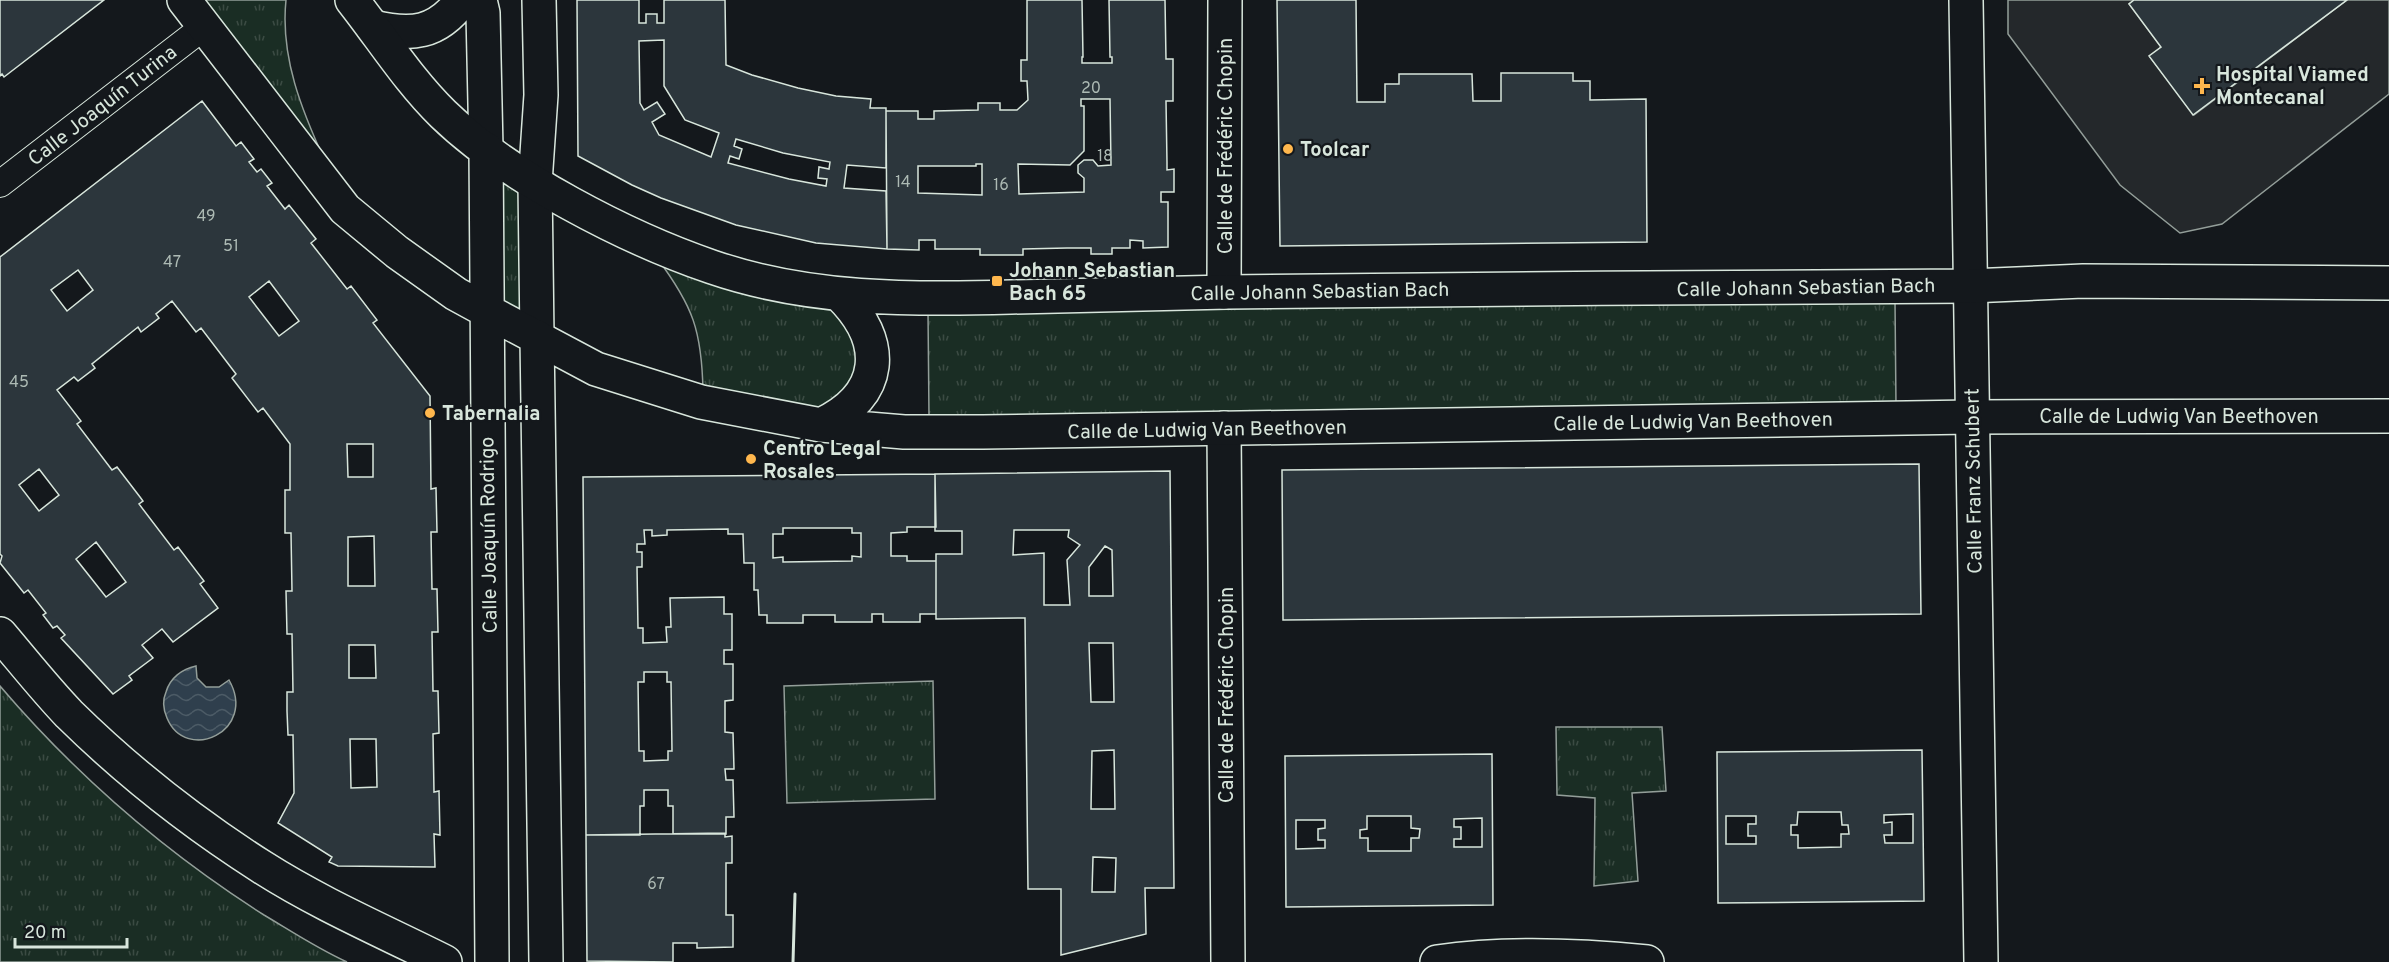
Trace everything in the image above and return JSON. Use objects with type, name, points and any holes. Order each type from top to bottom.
[{"type":"street","name":"Calle de Ludwig Van Beethoven","points":[[184,0],[345,209],[397,252],[456,294],[596,369],[674,395],[774,417],[821,425],[904,432],[983,432],[1972,417],[2389,416]]},
{"type":"street","name":"Calle Johann Sebastian Bach","points":[[352,0],[434,105],[486,150],[535,183],[664,249],[714,268],[752,279],[839,294],[900,299],[1224,292],[1970,286],[2083,281],[2389,283]]},
{"type":"street","points":[[373,27],[397,32],[417,32],[442,22],[462,0]]},
{"type":"street","name":"Calle Joaquín Rodrigo","points":[[480,0],[483,22],[489,312],[487,445],[492,962]]},
{"type":"street","points":[[539,0],[541,94],[535,183],[546,962]]},
{"type":"street","name":"Calle de Frédéric Chopin","points":[[1224,292],[1225,0]]},
{"type":"street","name":"Calle Franz Schubert","points":[[1966,0],[1981,962]]},
{"type":"street","name":"Calle Joaquín Turina","points":[[0,184],[205,26]]},
{"type":"street","points":[[821,425],[841,416],[855,403],[867,386],[872,369],[873,354],[865,324],[839,294]]},
{"type":"street","name":"Calle de Frédéric Chopin","points":[[1224,428],[1228,962]]},
{"type":"street","points":[[0,634],[69,714],[129,769],[206,828],[263,867],[336,909],[445,962]]},
{"type":"street","points":[[1437,962],[1523,955],[1647,962]]},
{"type":"green space","points":[[199,0],[286,0],[286,42],[290,63],[308,123],[325,161]]},
{"type":"green space","points":[[503,175],[521,189],[525,314],[505,303],[500,295]]},
{"type":"green space","points":[[657,258],[833,307],[859,338],[857,381],[816,412],[703,392],[700,352],[693,320],[679,291]]},
{"type":"green space","points":[[1895,301],[1896,406],[929,416],[928,312]]},
{"type":"green space","points":[[933,681],[935,799],[787,803],[784,686]]},
{"type":"green space","points":[[0,686],[29,719],[91,781],[157,838],[227,891],[315,946],[347,962],[0,962]]},
{"type":"green space","points":[[1556,727],[1662,727],[1666,791],[1632,793],[1638,881],[1594,886],[1595,798],[1557,795]]},
{"type":"shaded area","points":[[2008,0],[2134,0],[2129,4],[2161,47],[2150,57],[2194,115],[2347,0],[2389,0],[2389,94],[2222,224],[2180,233],[2120,185],[2008,34]]},
{"type":"water","points":[[196,666],[197,678],[206,687],[219,687],[229,680],[235,698],[234,714],[227,727],[203,740],[189,739],[176,732],[167,718],[163,705],[168,687],[174,678],[186,669]]},
{"type":"building","points":[[0,0],[104,0],[4,77],[2,74],[0,76]]},
{"type":"building","points":[[577,0],[639,0],[639,23],[646,23],[646,14],[657,14],[657,23],[664,23],[664,0],[725,0],[726,65],[798,88],[836,96],[871,99],[870,108],[886,108],[886,168],[847,165],[844,188],[886,191],[887,249],[816,243],[736,225],[661,198],[578,156]],"holes":[[[664,40],[664,86],[685,120],[719,133],[711,157],[659,135],[652,122],[665,114],[657,102],[644,110],[640,103],[639,41]],[[736,139],[783,153],[830,162],[829,169],[819,167],[818,178],[827,179],[826,186],[728,163],[730,156],[739,159],[742,149],[734,146]]]},
{"type":"building","points":[[1027,0],[1082,0],[1082,63],[1112,63],[1109,0],[1165,0],[1166,59],[1173,59],[1173,101],[1166,101],[1167,170],[1174,169],[1174,192],[1161,192],[1161,202],[1168,202],[1168,247],[1143,248],[1143,241],[1130,240],[1130,248],[1112,248],[1112,254],[1091,254],[1091,248],[1067,248],[1023,249],[1023,255],[980,255],[980,249],[935,249],[935,240],[919,240],[919,250],[887,249],[886,111],[918,111],[918,119],[934,119],[934,111],[978,110],[978,103],[1000,103],[1000,110],[1017,110],[1028,100],[1027,81],[1021,81],[1021,60],[1027,60]],"holes":[[[1081,99],[1110,99],[1111,165],[1098,166],[1093,160],[1084,160],[1078,165],[1078,173],[1084,178],[1084,192],[1019,194],[1018,164],[1070,165],[1084,151],[1084,106],[1081,106]],[[976,164],[982,164],[982,195],[918,193],[918,166],[976,166]]]},
{"type":"building","points":[[1277,0],[1356,0],[1357,102],[1385,102],[1385,84],[1399,84],[1399,74],[1472,74],[1473,101],[1501,101],[1501,73],[1573,73],[1573,81],[1590,81],[1590,100],[1646,99],[1647,242],[1280,246]]},
{"type":"building","name":"Hospital Viamed Montecanal","points":[[2134,0],[2347,0],[2193,115],[2149,56],[2161,47],[2129,4]]},
{"type":"building","points":[[202,101],[236,146],[241,142],[254,159],[249,162],[257,172],[261,169],[272,183],[267,186],[285,209],[289,205],[316,239],[311,243],[347,289],[351,286],[377,320],[373,323],[430,396],[431,489],[436,488],[437,532],[431,532],[432,589],[437,589],[438,632],[432,632],[433,691],[438,691],[439,733],[433,734],[434,792],[439,791],[440,835],[434,834],[435,867],[338,866],[329,862],[332,857],[278,823],[294,793],[293,735],[288,735],[287,711],[287,692],[293,692],[292,634],[287,634],[286,591],[292,591],[291,533],[285,533],[285,490],[290,490],[290,444],[263,408],[258,412],[232,378],[236,374],[201,328],[196,332],[172,301],[156,314],[159,318],[141,332],[138,327],[92,364],[95,368],[78,381],[74,377],[57,390],[81,421],[77,424],[112,470],[117,467],[143,501],[139,504],[174,550],[178,547],[204,581],[200,584],[218,608],[173,642],[162,629],[142,645],[153,658],[129,676],[132,680],[113,694],[61,638],[65,635],[57,626],[53,628],[43,615],[46,613],[28,590],[24,593],[0,563],[2,556],[0,554],[0,257]],"holes":[[[78,270],[93,290],[67,311],[51,290]],[[269,281],[299,321],[279,336],[249,297]],[[347,444],[373,444],[373,477],[348,477]],[[39,469],[59,495],[39,511],[19,485]],[[374,536],[375,586],[348,586],[348,537]],[[96,542],[126,582],[106,597],[76,559]],[[349,645],[375,645],[376,678],[349,678]],[[350,739],[376,739],[377,787],[351,788]]]},
{"type":"building","points":[[1919,464],[1921,614],[1283,620],[1282,470]]},
{"type":"building","points":[[1170,471],[1174,888],[1145,888],[1146,934],[1061,955],[1061,889],[1028,889],[1025,618],[936,619],[936,554],[962,554],[962,531],[935,531],[935,474]],"holes":[[[1014,530],[1069,530],[1068,537],[1080,545],[1067,560],[1070,605],[1044,605],[1044,553],[1013,555]],[[1105,546],[1112,550],[1113,596],[1089,596],[1089,567]],[[1089,643],[1113,643],[1114,702],[1091,702]],[[1114,750],[1115,809],[1091,809],[1092,751]],[[1093,857],[1116,858],[1115,892],[1092,892]]]},
{"type":"building","points":[[935,474],[936,527],[907,527],[907,532],[891,533],[891,556],[907,556],[907,561],[936,561],[936,614],[920,614],[920,622],[883,622],[883,614],[872,614],[872,622],[835,622],[835,615],[803,615],[803,623],[767,623],[767,615],[759,615],[758,590],[754,590],[754,563],[744,563],[743,534],[728,534],[728,529],[667,530],[667,535],[652,536],[652,530],[644,530],[645,544],[637,544],[637,552],[642,552],[642,567],[637,567],[638,628],[643,628],[643,643],[667,642],[666,627],[671,627],[670,598],[724,597],[724,614],[732,614],[732,650],[724,650],[724,664],[733,664],[733,700],[725,701],[725,732],[733,733],[734,769],[725,769],[726,780],[733,780],[734,817],[726,817],[726,834],[673,834],[673,806],[668,806],[668,790],[644,790],[644,806],[640,806],[640,835],[586,835],[583,477]],"holes":[[[783,528],[852,528],[852,533],[861,533],[861,557],[852,556],[852,561],[783,562],[783,557],[773,558],[773,534],[783,534]],[[644,672],[667,672],[667,682],[671,682],[672,751],[668,751],[668,760],[644,761],[644,751],[639,751],[638,682],[644,682]]]},
{"type":"building","points":[[1922,750],[1924,901],[1718,903],[1717,752]],"holes":[[[1798,812],[1841,812],[1842,825],[1848,825],[1849,834],[1841,834],[1841,847],[1798,848],[1798,835],[1791,835],[1791,825],[1797,825]],[[1913,814],[1913,843],[1885,843],[1884,835],[1892,835],[1892,822],[1884,823],[1884,815]],[[1726,816],[1756,816],[1756,824],[1748,824],[1748,836],[1756,836],[1756,844],[1726,844]]]},
{"type":"building","points":[[1492,754],[1493,905],[1286,907],[1285,756]],"holes":[[[1367,816],[1411,816],[1411,828],[1420,829],[1419,838],[1411,838],[1411,851],[1368,851],[1368,838],[1360,838],[1360,830],[1367,829]],[[1482,818],[1482,847],[1454,847],[1454,839],[1461,839],[1461,827],[1454,827],[1454,819]],[[1296,820],[1325,820],[1325,828],[1318,829],[1318,840],[1325,840],[1325,848],[1296,849]]]},
{"type":"building","points":[[725,833],[725,837],[732,836],[732,863],[726,863],[726,915],[733,915],[733,947],[697,948],[697,943],[673,943],[673,962],[587,961],[586,835]]},
{"type":"wall","points":[[793,962],[795,894]]},
{"type":"place","name":"Hospital Viamed Montecanal","points":[[2202,86]]},
{"type":"place","name":"Toolcar","points":[[1288,149]]},
{"type":"place","name":"Johann Sebastian Bach 65","points":[[997,281]]},
{"type":"place","name":"Tabernalia","points":[[430,413]]},
{"type":"place","name":"Centro Legal Rosales","points":[[751,459]]}]
